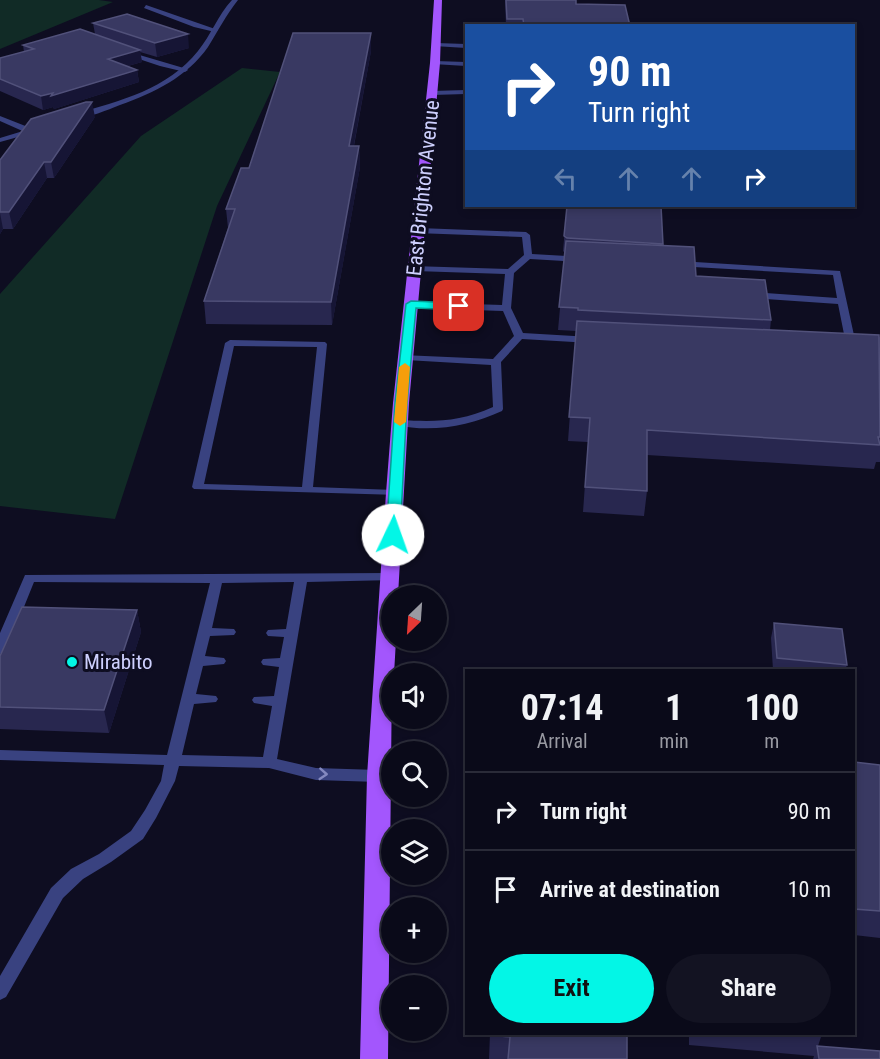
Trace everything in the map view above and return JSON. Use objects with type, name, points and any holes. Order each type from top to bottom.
[{"type":"main road","name":"East Brighton Avenue","points":[[374,1059],[378,776],[395,493],[405,357],[435,63],[438,0]]},
{"type":"street","points":[[72,118],[154,90],[171,81],[185,70],[201,52],[235,0]]},
{"type":"street","points":[[146,7],[196,26],[215,30]]},
{"type":"street","points":[[436,45],[465,46]]},
{"type":"street","points":[[118,50],[185,70]]},
{"type":"street","points":[[435,63],[465,64]]},
{"type":"street","points":[[432,93],[465,92]]},
{"type":"street","points":[[0,118],[30,131]]},
{"type":"street","points":[[0,140],[39,129]]},
{"type":"street","points":[[418,231],[526,235],[528,256]]},
{"type":"street","points":[[519,336],[506,308],[510,272],[528,256],[588,259]]},
{"type":"street","points":[[670,264],[837,273],[852,353],[840,353]]},
{"type":"street","points":[[415,268],[510,272]]},
{"type":"street","points":[[735,294],[842,301]]},
{"type":"street","points":[[411,304],[506,308]]},
{"type":"street","points":[[519,336],[603,341]]},
{"type":"street","points":[[400,423],[448,426],[474,421],[498,409],[496,362],[519,336]]},
{"type":"street","points":[[307,490],[322,344],[230,343],[198,487],[395,493]]},
{"type":"street","points":[[405,357],[496,362]]},
{"type":"street","points":[[0,649],[29,578],[390,577]]},
{"type":"street","points":[[0,992],[57,893],[78,874],[137,835],[152,814],[168,781],[218,579]]},
{"type":"street","points":[[269,763],[301,579]]},
{"type":"street","points":[[205,632],[230,632]]},
{"type":"street","points":[[273,633],[292,633]]},
{"type":"street","points":[[198,661],[219,661]]},
{"type":"street","points":[[268,662],[287,663]]},
{"type":"street","points":[[188,699],[211,699]]},
{"type":"street","points":[[259,700],[280,701]]},
{"type":"street","points":[[0,755],[269,763],[316,774],[378,776]]},
{"type":"green space","points":[[0,0],[99,0],[113,2],[0,49]]},
{"type":"green space","points":[[242,68],[280,72],[217,206],[115,519],[0,506],[0,294],[141,136]]},
{"type":"building","points":[[506,0],[576,0],[576,4],[625,5],[630,24],[524,24],[523,19],[507,19]]},
{"type":"building","points":[[127,14],[188,34],[155,43],[93,23]]},
{"type":"building","points":[[80,29],[140,50],[108,59],[137,70],[51,96],[53,93],[41,96],[0,79],[0,58],[34,49],[23,45]]},
{"type":"building","points":[[293,33],[371,33],[349,146],[359,146],[331,302],[204,301],[235,209],[226,209],[241,168],[249,168]]},
{"type":"building","points":[[92,102],[51,162],[44,162],[9,212],[0,212],[0,160],[31,119]]},
{"type":"building","points":[[567,207],[661,207],[663,244],[564,236]]},
{"type":"building","points":[[566,241],[694,247],[696,276],[765,280],[771,320],[578,310],[578,308],[559,307]]},
{"type":"building","points":[[577,321],[879,335],[880,437],[878,437],[880,445],[647,430],[647,491],[585,487],[590,418],[569,417]]},
{"type":"building","name":"Mirabito","points":[[22,607],[137,610],[104,710],[0,707],[0,656]]},
{"type":"building","points":[[774,623],[842,629],[847,665],[777,658]]},
{"type":"building","points":[[855,762],[880,765],[880,911],[855,909]]},
{"type":"building","points":[[490,1035],[627,1035],[627,1059],[508,1059],[510,1037]]},
{"type":"building","points":[[817,1046],[880,1051],[880,1059],[819,1059]]},
{"type":"slow traffic","points":[[400,422],[405,367]]},
{"type":"place","name":"Mirabito","points":[[72,662]]},
{"type":"route","points":[[393,535],[401,403],[411,304],[459,306]]}]
